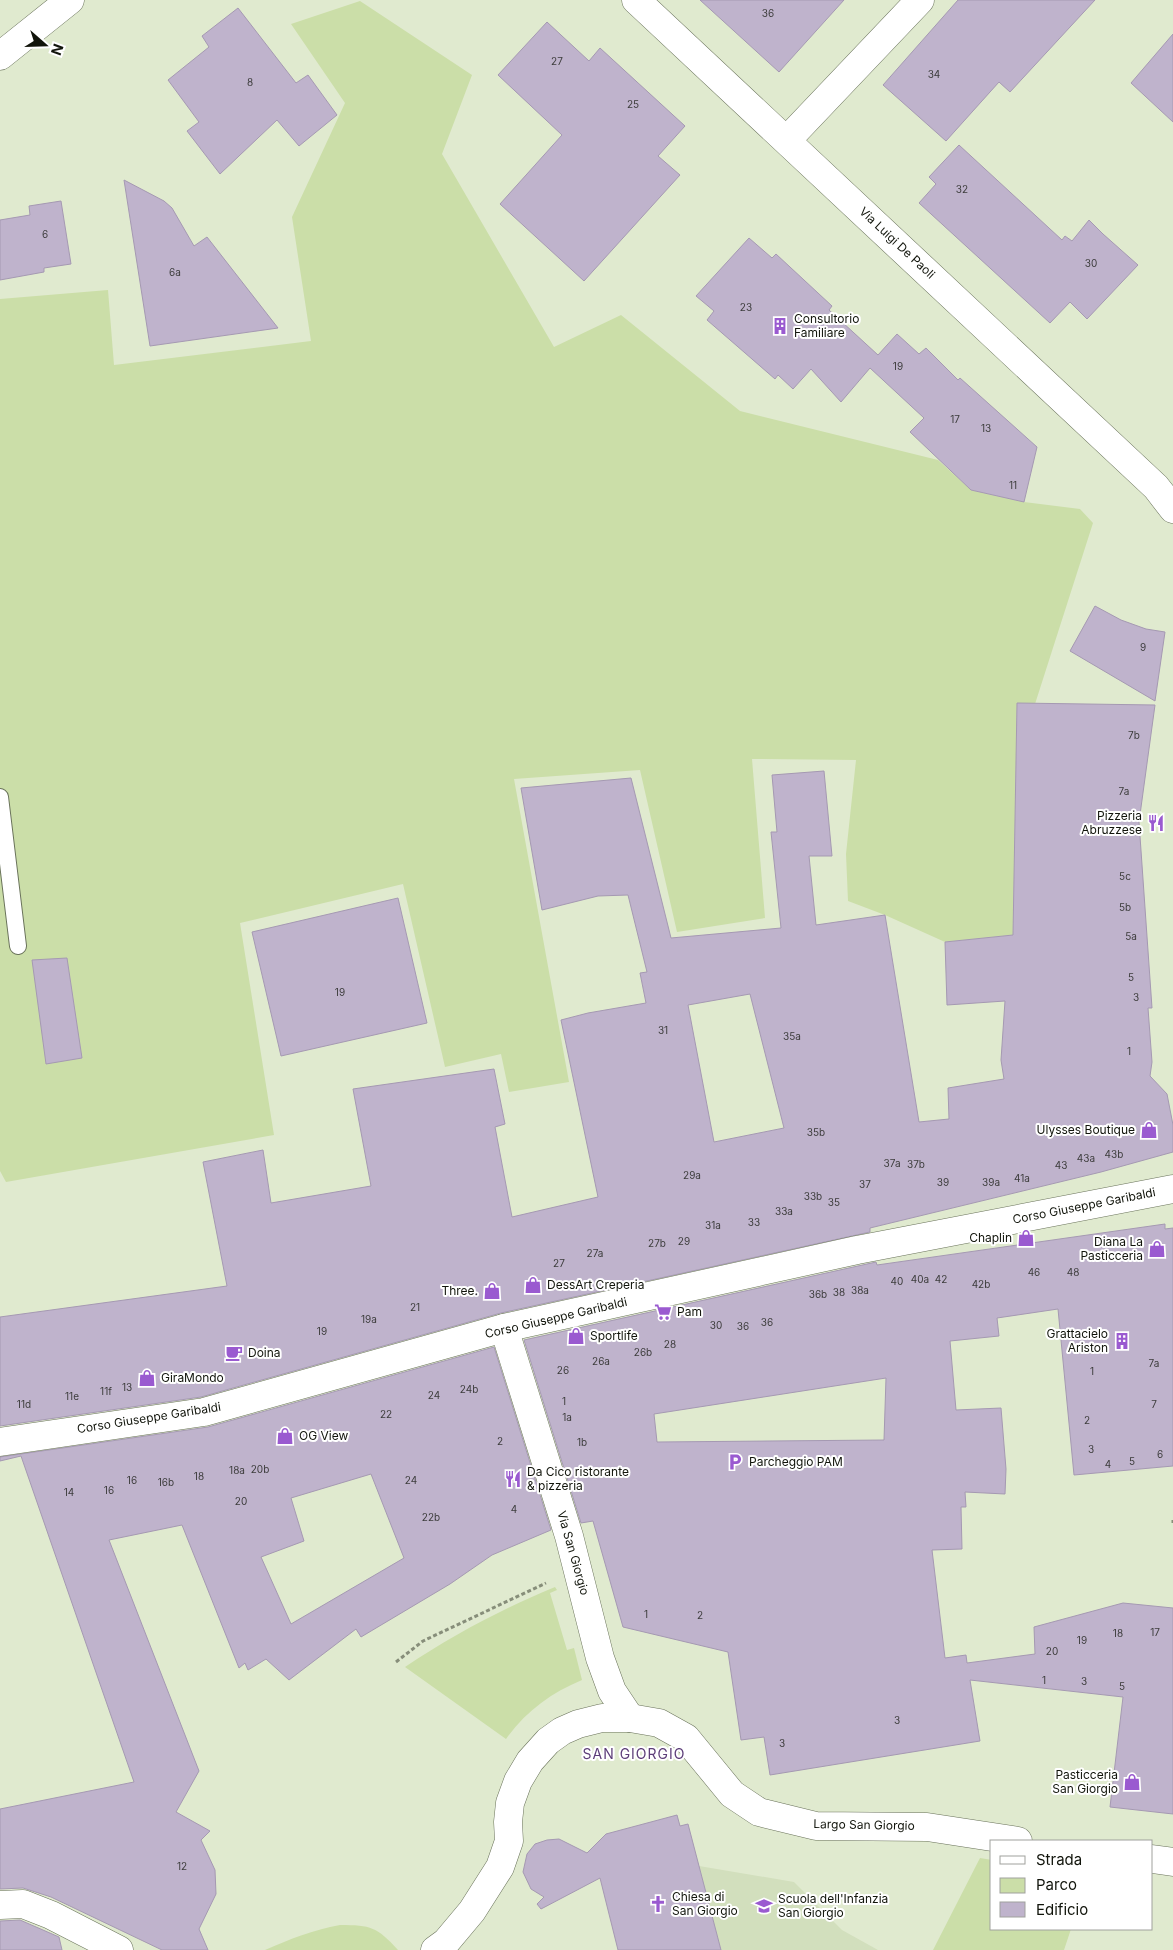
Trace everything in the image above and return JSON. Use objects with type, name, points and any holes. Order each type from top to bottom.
[{"type":"street","points":[[0,56],[70,0]]},
{"type":"street","name":"Via Luigi De Paoli","points":[[636,0],[1165,486],[1173,508]]},
{"type":"street","points":[[788,140],[920,0]]},
{"type":"street","name":"Corso Giuseppe Garibaldi","points":[[0,1442],[204,1412],[504,1328],[857,1250],[1173,1189]]},
{"type":"street","name":"Via San Giorgio","points":[[504,1328],[569,1536],[600,1658],[612,1691],[630,1718]]},
{"type":"street","name":"Largo San Giorgio","points":[[436,1950],[446,1942],[472,1911],[500,1867],[509,1841],[510,1803],[518,1781],[530,1761],[548,1741],[562,1731],[578,1724],[602,1718],[630,1718],[659,1723],[686,1738],[732,1794],[759,1812],[816,1826],[927,1827],[1012,1840]]},
{"type":"street","points":[[1153,1859],[1173,1862]]},
{"type":"street","points":[[0,1905],[23,1904],[42,1911],[119,1950]]},
{"type":"lane","points":[[0,797],[18,946]]},
{"type":"path","points":[[396,1662],[423,1641],[578,1567]]},
{"type":"shaded area","name":"Scuola dell'Infanzia San Giorgio","points":[[699,1866],[794,1882],[842,1930],[878,1950],[721,1950]]},
{"type":"green space","points":[[360,1],[472,75],[442,154],[554,347],[621,315],[740,411],[938,460],[971,490],[1024,502],[1080,509],[1093,523],[1035,704],[1017,703],[1013,935],[945,942],[885,915],[848,901],[846,854],[856,760],[752,759],[765,918],[677,932],[640,770],[514,779],[569,1082],[509,1092],[501,1054],[445,1067],[403,884],[240,923],[274,1135],[6,1182],[0,1171],[0,299],[108,290],[114,365],[311,341],[292,217],[345,103],[291,24]]},
{"type":"green space","points":[[555,1587],[557,1590],[550,1593],[567,1650],[574,1648],[582,1680],[540,1704],[522,1720],[506,1739],[405,1667],[478,1623]]},
{"type":"green space","points":[[980,1858],[990,1860],[990,1930],[1071,1930],[1064,1950],[933,1950]]},
{"type":"green space","points":[[340,1925],[373,1929],[384,1936],[398,1950],[265,1950],[320,1929]]},
{"type":"building","points":[[700,0],[844,0],[779,72]]},
{"type":"building","points":[[958,0],[1095,0],[1010,92],[999,82],[946,141],[883,85]]},
{"type":"building","points":[[238,8],[296,83],[308,75],[337,115],[299,146],[277,120],[220,174],[187,131],[199,122],[168,80],[209,47],[202,36]]},
{"type":"building","points":[[547,22],[589,61],[600,48],[685,126],[658,156],[680,175],[584,281],[500,204],[562,135],[498,75]]},
{"type":"building","points":[[1173,34],[1173,122],[1131,83]]},
{"type":"building","points":[[959,145],[1062,240],[1065,236],[1072,241],[1089,220],[1138,265],[1087,319],[1070,302],[1050,323],[919,203],[936,184],[929,177]]},
{"type":"building","points":[[124,180],[164,201],[172,208],[194,246],[207,237],[278,328],[150,346]]},
{"type":"building","points":[[61,201],[71,264],[44,268],[44,272],[0,280],[0,220],[30,215],[29,206]]},
{"type":"building","points":[[749,238],[772,258],[776,254],[832,306],[829,310],[878,355],[897,334],[919,354],[926,348],[958,380],[960,378],[1037,447],[1024,502],[971,490],[910,432],[924,418],[870,368],[841,402],[811,369],[793,389],[778,375],[775,379],[707,320],[714,311],[696,296]]},
{"type":"building","points":[[1095,606],[1121,620],[1146,629],[1165,632],[1155,701],[1070,651]]},
{"type":"building","points":[[1017,703],[1155,705],[1139,822],[1152,1008],[1148,1008],[1152,1062],[1150,1076],[1167,1094],[1173,1125],[1173,1152],[1101,1172],[870,1228],[870,1232],[501,1313],[201,1397],[0,1426],[0,1317],[227,1286],[203,1162],[263,1150],[271,1203],[371,1186],[353,1089],[494,1069],[505,1124],[495,1127],[512,1217],[598,1197],[561,1020],[588,1013],[646,1003],[640,973],[647,972],[628,895],[598,896],[542,910],[521,788],[631,778],[671,938],[781,928],[771,832],[777,832],[772,775],[824,771],[832,856],[809,856],[816,925],[885,915],[919,1122],[949,1119],[948,1088],[1004,1079],[1001,1060],[1005,1001],[947,1005],[945,942],[1013,935]],"holes":[[[750,994],[784,1128],[714,1142],[688,1005]]]},
{"type":"building","points":[[398,898],[427,1023],[281,1056],[252,932]]},
{"type":"building","points":[[67,958],[82,1058],[46,1064],[32,960]]},
{"type":"building","points":[[1165,1224],[1165,1229],[1173,1228],[1173,1466],[1074,1475],[1058,1309],[997,1318],[999,1336],[950,1341],[956,1410],[1001,1408],[1006,1469],[1005,1494],[965,1492],[966,1507],[961,1507],[962,1549],[932,1550],[945,1658],[966,1655],[967,1663],[1035,1654],[1034,1627],[1123,1603],[1173,1608],[1173,1814],[1110,1807],[1123,1697],[970,1680],[980,1741],[770,1775],[764,1737],[741,1740],[728,1652],[623,1627],[593,1521],[581,1523],[524,1340],[876,1262],[877,1265]],"holes":[[[886,1378],[884,1440],[657,1442],[654,1414]]]},
{"type":"building","points":[[494,1347],[551,1530],[492,1555],[450,1584],[361,1637],[356,1629],[289,1680],[266,1659],[248,1670],[245,1663],[239,1668],[182,1525],[109,1540],[199,1771],[176,1812],[210,1831],[201,1840],[215,1870],[216,1894],[199,1929],[208,1950],[162,1950],[51,1897],[23,1888],[0,1889],[0,1809],[134,1782],[21,1456],[0,1461],[0,1457],[208,1427]],"holes":[[[371,1474],[404,1558],[291,1624],[261,1557],[304,1541],[291,1498]]]},
{"type":"building","name":"Chiesa di San Giorgio","points":[[677,1815],[680,1826],[688,1824],[721,1950],[618,1950],[600,1878],[541,1909],[537,1904],[544,1897],[531,1889],[523,1872],[527,1854],[535,1844],[559,1839],[587,1853],[606,1834]]},
{"type":"building","points":[[20,1920],[59,1937],[62,1950],[0,1950],[0,1921]]},
{"type":"place","name":"Consultorio Familiare","points":[[780,326]]},
{"type":"place","name":"Pizzeria Abruzzese","points":[[1156,823]]},
{"type":"place","name":"Ulysses Boutique","points":[[1149,1130]]},
{"type":"place","name":"Chaplin","points":[[1026,1238]]},
{"type":"place","name":"Diana La Pasticceria","points":[[1157,1249]]},
{"type":"place","name":"DessArt Creperia","points":[[533,1285]]},
{"type":"place","name":"Three.","points":[[492,1291]]},
{"type":"place","name":"Pam","points":[[663,1312]]},
{"type":"place","name":"Sportlife","points":[[576,1336]]},
{"type":"place","name":"Grattacielo Ariston","points":[[1122,1341]]},
{"type":"place","name":"Doina","points":[[234,1353]]},
{"type":"place","name":"GiraMondo","points":[[147,1378]]},
{"type":"place","name":"OG View","points":[[285,1436]]},
{"type":"place","name":"Parcheggio PAM","points":[[735,1462]]},
{"type":"place","name":"Da Cico ristorante & pizzeria","points":[[513,1479]]},
{"type":"place","name":"Pasticceria San Giorgio","points":[[1132,1782]]},
{"type":"place","name":"Chiesa di San Giorgio","points":[[658,1904]]},
{"type":"place","name":"Scuola dell'Infanzia San Giorgio","points":[[764,1906]]},
{"type":"district","name":"SAN GIORGIO","points":[[634,1754]]}]
